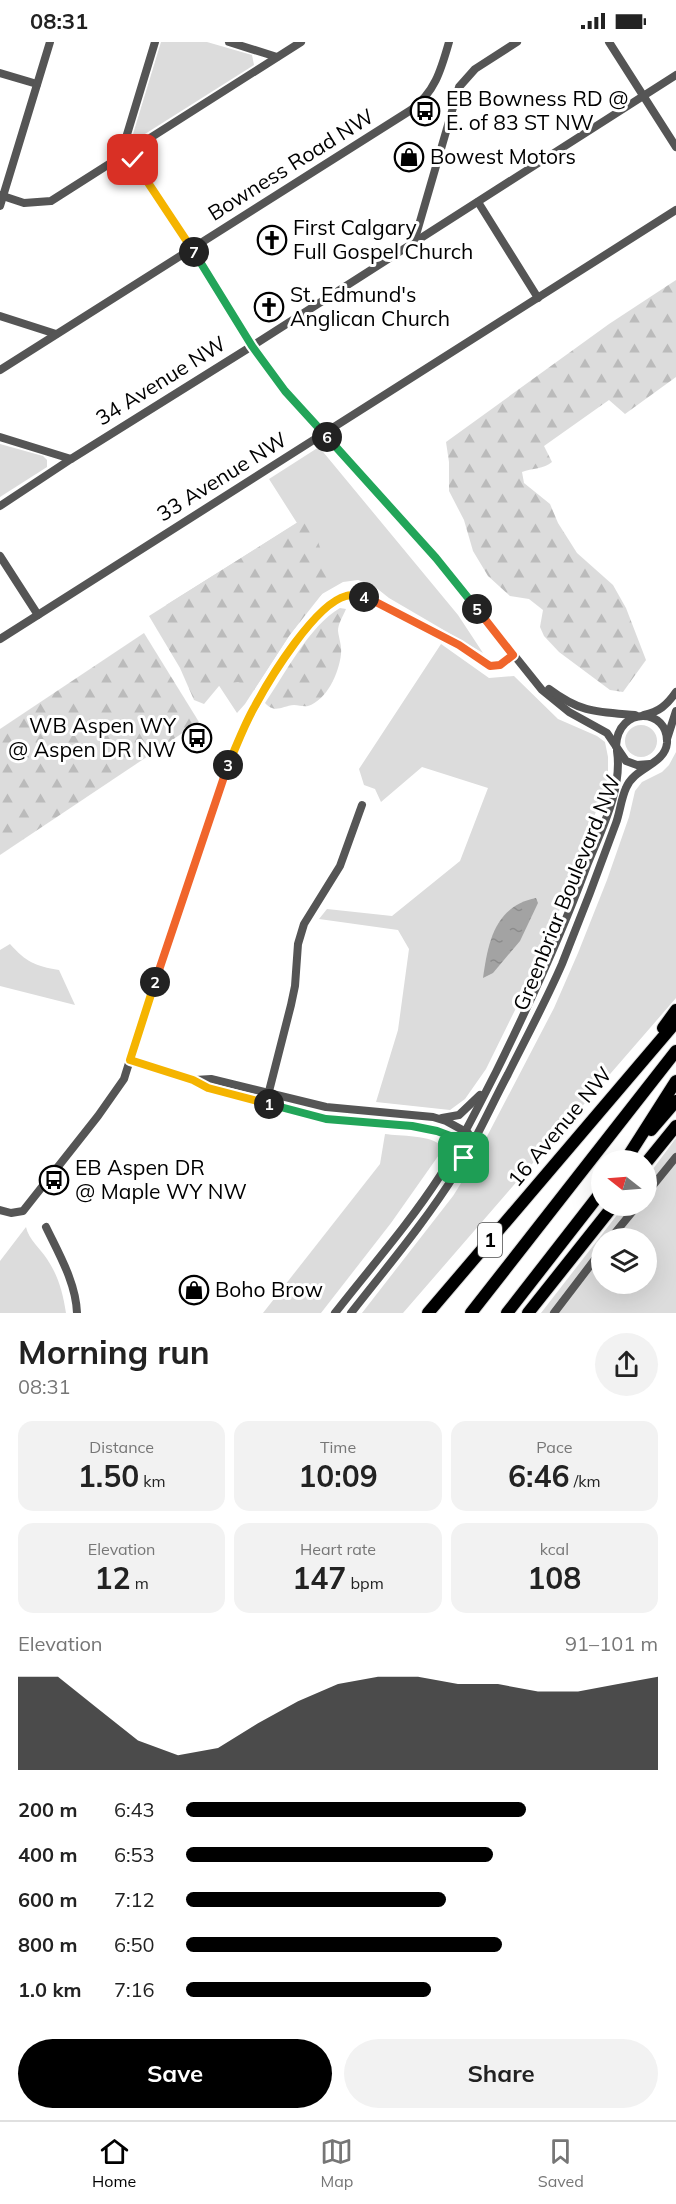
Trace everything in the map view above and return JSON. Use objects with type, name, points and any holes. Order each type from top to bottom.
[{"type":"highway","points":[[633,1071],[676,1010]]},
{"type":"highway","name":"16 Avenue NW","points":[[428,1312],[676,1022]]},
{"type":"highway","name":"16 Avenue NW","points":[[471,1313],[676,1051]]},
{"type":"highway","points":[[632,1150],[676,1081]]},
{"type":"highway","points":[[634,1150],[676,1101]]},
{"type":"highway","points":[[657,1150],[676,1126]]},
{"type":"highway","points":[[507,1313],[591,1205]]},
{"type":"highway","points":[[528,1313],[605,1216]]},
{"type":"street","points":[[0,206],[1,196],[50,42]]},
{"type":"street","points":[[155,42],[125,141],[127,151],[192,248],[252,346],[285,391],[436,558],[532,678],[557,704],[607,733],[622,757],[632,764],[650,764],[661,756],[676,711]]},
{"type":"street","points":[[229,42],[278,57]]},
{"type":"street","points":[[1,196],[24,203],[51,201],[301,42]]},
{"type":"street","name":"Bowness Road NW","points":[[0,370],[422,102],[435,85],[449,42]]},
{"type":"street","points":[[414,242],[456,95],[467,76],[517,42]]},
{"type":"street","points":[[609,42],[676,147]]},
{"type":"street","points":[[0,73],[37,84]]},
{"type":"street","name":"34 Avenue NW","points":[[0,506],[676,75]]},
{"type":"street","points":[[478,202],[538,298]]},
{"type":"street","name":"33 Avenue NW","points":[[0,639],[676,210]]},
{"type":"street","points":[[0,316],[56,334]]},
{"type":"street","points":[[0,437],[71,459]]},
{"type":"street","points":[[0,556],[38,615]]},
{"type":"street","points":[[0,1210],[11,1213],[23,1210],[98,1116],[124,1079],[222,779],[255,705],[285,658],[314,620],[336,600],[358,595],[459,645],[490,666],[500,665],[513,655]]},
{"type":"street","points":[[532,678],[565,701],[589,711],[641,716],[659,722],[665,731],[667,742]]},
{"type":"street","points":[[617,747],[617,736],[621,726],[628,719],[653,713],[664,707],[676,692]]},
{"type":"street","name":"Greenbriar Boulevard NW","points":[[335,1313],[439,1177],[461,1140],[541,980],[571,910],[615,789],[618,770],[617,747]]},
{"type":"street","name":"Greenbriar Boulevard NW","points":[[351,1313],[430,1210],[474,1141],[561,966],[615,825],[626,788],[636,774],[650,764]]},
{"type":"street","points":[[266,1103],[291,1005],[295,986],[298,944],[304,924],[339,866],[362,805]]},
{"type":"street","points":[[130,1060],[193,1080],[208,1088],[326,1119],[424,1128],[461,1140],[474,1141]]},
{"type":"street","points":[[193,1080],[211,1079],[326,1107],[448,1118],[459,1115],[470,1107],[488,1086]]},
{"type":"street","points":[[433,1117],[466,1130],[474,1141]]},
{"type":"street","points":[[657,1180],[676,1157]]},
{"type":"street","points":[[619,1228],[629,1216]]},
{"type":"street","points":[[46,1227],[65,1267],[77,1300],[77,1313]]},
{"type":"street","points":[[554,1313],[591,1264]]},
{"type":"green space","points":[[161,42],[207,42],[252,55],[254,65],[137,139],[133,134]]},
{"type":"green space","points":[[676,280],[676,377],[625,414],[609,400],[544,446],[552,462],[522,472],[524,483],[550,504],[558,523],[577,553],[613,585],[626,608],[646,660],[623,692],[610,690],[559,652],[544,636],[540,627],[543,610],[529,599],[510,596],[488,576],[473,551],[464,520],[449,491],[446,442],[609,324]]},
{"type":"green space","points":[[0,444],[43,456],[47,460],[47,467],[0,497]]},
{"type":"green space","points":[[319,447],[458,615],[483,653],[389,598],[374,586],[358,580],[343,582],[322,594],[312,605],[237,713],[166,605],[297,523],[269,479]]},
{"type":"green space","points":[[309,515],[329,574],[322,594],[289,636],[254,690],[238,682],[219,686],[204,704],[194,700],[180,668],[149,616]]},
{"type":"green space","points":[[340,608],[346,609],[338,628],[340,661],[335,677],[326,692],[315,703],[308,706],[294,705],[275,709],[265,703],[308,638],[318,626]]},
{"type":"green space","points":[[144,633],[199,722],[0,855],[0,729]]},
{"type":"green space","points":[[441,644],[489,678],[514,676],[558,719],[597,736],[605,742],[608,757],[608,779],[555,922],[486,1069],[465,1099],[450,1110],[376,1102],[398,1030],[409,949],[398,930],[319,919],[327,909],[392,916],[460,861],[488,788],[422,767],[381,802],[375,789],[364,785],[359,769]]},
{"type":"green space","points":[[641,725],[653,729],[657,741],[653,753],[641,757],[629,753],[625,741],[629,729]]},
{"type":"green space","points":[[676,752],[676,998],[403,1313],[362,1313],[453,1196],[470,1169],[554,1008],[607,880],[629,817],[635,791],[642,782],[662,772]]},
{"type":"green space","points":[[10,944],[32,962],[59,970],[75,1005],[0,986],[0,950]]},
{"type":"green space","points":[[385,1134],[431,1140],[441,1146],[441,1152],[391,1223],[321,1313],[263,1313],[380,1164]]},
{"type":"green space","points":[[676,1138],[676,1313],[541,1313],[591,1249],[591,1294],[657,1294],[657,1228],[607,1228],[616,1216],[657,1216],[657,1164]]},
{"type":"green space","points":[[26,1227],[54,1271],[62,1291],[66,1313],[0,1313],[0,1261]]},
{"type":"water","points":[[536,898],[538,903],[520,941],[493,973],[483,978],[491,939],[503,917],[522,902]]},
{"type":"place","name":"EB Bowness RD @ E. of 83 ST NW","points":[[425,111]]},
{"type":"place","name":"Bowest Motors","points":[[409,157]]},
{"type":"place","name":"First Calgary Full Gospel Church","points":[[272,240]]},
{"type":"place","name":"St. Edmund's Anglican Church","points":[[269,307]]},
{"type":"place","name":"WB Aspen WY @ Aspen DR NW","points":[[197,738]]},
{"type":"place","name":"EB Aspen DR @ Maple WY NW","points":[[54,1180]]},
{"type":"place","name":"Boho Brow","points":[[194,1290]]},
{"type":"route","points":[[133,160],[186,239],[252,346],[285,391],[436,558],[513,655],[500,665],[490,666],[459,645],[358,595],[336,600],[314,620],[279,666],[255,705],[222,779],[130,1060],[193,1080],[208,1088],[326,1119],[412,1126],[437,1131],[461,1140],[474,1141],[464,1158]]}]
